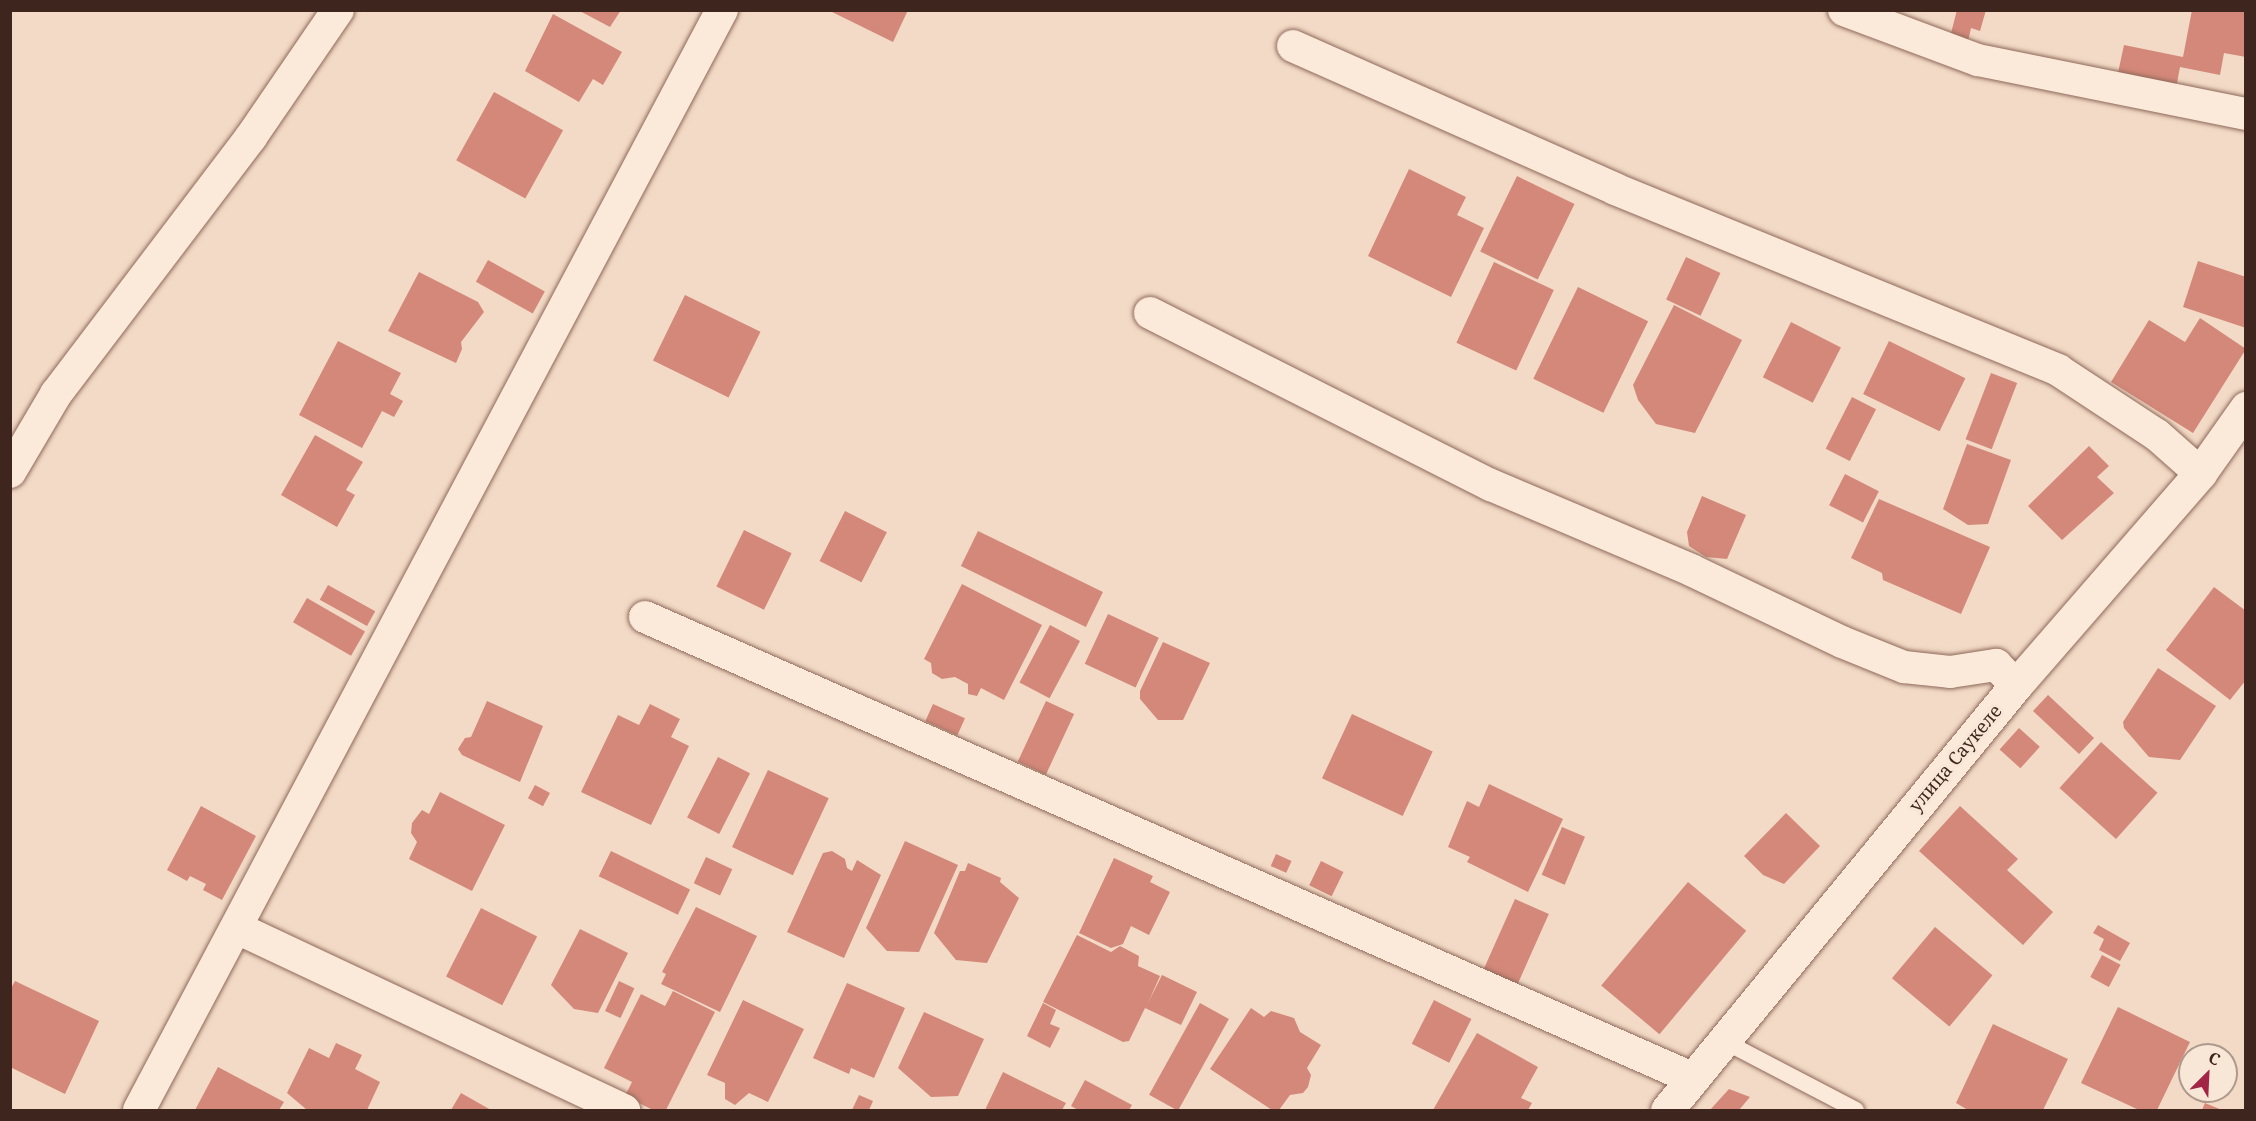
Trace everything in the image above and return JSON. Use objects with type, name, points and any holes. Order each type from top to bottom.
[{"type":"street","points":[[10,472],[56,394],[251,137],[338,10]]},
{"type":"street","points":[[139,1110],[722,10]]},
{"type":"street","points":[[1844,10],[1978,60],[2246,114]]},
{"type":"street","points":[[1293,46],[1615,189],[2058,370],[2157,435],[2200,474]]},
{"type":"street","points":[[1150,314],[1491,485],[1691,570],[1842,642],[1904,667],[1950,672],[1996,665],[2016,685]]},
{"type":"street","name":"улица Саукеле","points":[[1667,1110],[1694,1079],[1722,1040],[2016,685],[2200,474],[2246,408]]},
{"type":"street","points":[[645,617],[1694,1079]]},
{"type":"street","points":[[237,928],[624,1110]]},
{"type":"lane","points":[[1722,1040],[1856,1110]]},
{"type":"building","points":[[578,10],[621,10],[610,27]]},
{"type":"building","points":[[828,10],[908,10],[893,42]]},
{"type":"building","points":[[1957,10],[1986,10],[1980,31],[1971,28],[1968,42],[1950,37]]},
{"type":"building","points":[[2192,10],[2246,10],[2246,57],[2224,53],[2220,75],[2180,67],[2175,94],[2116,82],[2124,45],[2183,57]]},
{"type":"building","points":[[553,14],[622,52],[603,85],[593,79],[579,102],[525,71]]},
{"type":"building","points":[[494,92],[563,130],[525,199],[456,160]]},
{"type":"building","points":[[1409,169],[1466,197],[1457,215],[1484,228],[1451,297],[1368,256]]},
{"type":"building","points":[[1517,176],[1575,204],[1538,280],[1480,251]]},
{"type":"building","points":[[1686,257],[1720,273],[1701,316],[1666,300]]},
{"type":"building","points":[[488,260],[545,292],[533,313],[476,282]]},
{"type":"building","points":[[2198,261],[2246,277],[2246,328],[2183,307]]},
{"type":"building","points":[[1494,262],[1554,290],[1516,371],[1456,343]]},
{"type":"building","points":[[419,272],[478,302],[484,312],[461,342],[462,349],[456,363],[388,331]]},
{"type":"building","points":[[1578,287],[1648,321],[1603,413],[1533,379]]},
{"type":"building","points":[[685,295],[760,332],[728,397],[653,361]]},
{"type":"building","points":[[1674,305],[1742,340],[1695,433],[1656,424],[1638,400],[1633,385]]},
{"type":"building","points":[[2200,318],[2246,349],[2193,433],[2111,382],[2149,320],[2185,342]]},
{"type":"building","points":[[1791,322],[1841,347],[1813,403],[1763,377]]},
{"type":"building","points":[[338,341],[401,373],[390,394],[403,401],[394,417],[382,411],[362,448],[299,415]]},
{"type":"building","points":[[1889,341],[1965,378],[1940,431],[1863,394]]},
{"type":"building","points":[[1991,373],[2017,383],[1992,449],[1966,439]]},
{"type":"building","points":[[1852,397],[1876,409],[1850,461],[1826,449]]},
{"type":"building","points":[[315,435],[363,462],[346,490],[355,495],[337,527],[281,495]]},
{"type":"building","points":[[1967,444],[2011,460],[1988,524],[1968,525],[1943,509]]},
{"type":"building","points":[[2089,446],[2109,466],[2097,477],[2114,493],[2062,540],[2028,506]]},
{"type":"building","points":[[1845,474],[1879,491],[1863,522],[1829,505]]},
{"type":"building","points":[[1702,496],[1746,515],[1727,559],[1706,557],[1689,546],[1687,532]]},
{"type":"building","points":[[1879,499],[1990,547],[1961,614],[1883,580],[1882,573],[1851,558]]},
{"type":"building","points":[[845,511],[887,532],[861,582],[820,561]]},
{"type":"building","points":[[744,530],[792,553],[764,610],[716,587]]},
{"type":"building","points":[[978,531],[1103,592],[1086,627],[961,566]]},
{"type":"building","points":[[962,584],[1042,625],[1004,700],[981,688],[977,696],[968,694],[968,684],[955,677],[942,679],[932,673],[931,663],[924,659]]},
{"type":"building","points":[[328,585],[375,611],[367,626],[320,600]]},
{"type":"building","points":[[2214,587],[2246,611],[2246,680],[2230,700],[2166,650]]},
{"type":"building","points":[[307,598],[365,632],[351,656],[293,622]]},
{"type":"building","points":[[1108,614],[1159,638],[1136,688],[1085,664]]},
{"type":"building","points":[[1050,625],[1080,641],[1050,698],[1019,682]]},
{"type":"building","points":[[1163,642],[1210,663],[1183,720],[1158,720],[1140,699],[1140,691]]},
{"type":"building","points":[[2158,668],[2216,706],[2180,760],[2149,757],[2124,728],[2123,722]]},
{"type":"building","points":[[2048,695],[2094,738],[2079,754],[2033,711]]},
{"type":"building","points":[[487,701],[543,726],[520,782],[462,755],[458,749],[465,738],[471,737]]},
{"type":"building","points":[[1046,701],[1074,714],[1046,775],[1018,762]]},
{"type":"building","points":[[650,704],[680,719],[671,737],[689,746],[651,825],[581,792],[618,715],[639,725]]},
{"type":"building","points":[[933,704],[965,718],[957,736],[925,721]]},
{"type":"building","points":[[1352,714],[1433,752],[1403,816],[1322,778]]},
{"type":"building","points":[[2019,728],[2040,747],[2020,768],[2000,750]]},
{"type":"building","points":[[2101,742],[2157,793],[2116,839],[2060,788]]},
{"type":"building","points":[[718,757],[750,773],[719,834],[687,818]]},
{"type":"building","points":[[768,770],[829,798],[793,875],[732,847]]},
{"type":"building","points":[[1489,784],[1563,819],[1528,892],[1467,862],[1470,857],[1448,847],[1467,801],[1479,807]]},
{"type":"building","points":[[535,785],[550,793],[543,806],[528,798]]},
{"type":"building","points":[[440,792],[505,825],[472,891],[409,859],[417,842],[411,833],[412,823],[422,810],[429,814]]},
{"type":"building","points":[[201,806],[256,836],[222,900],[203,890],[206,884],[190,876],[187,881],[167,870]]},
{"type":"building","points":[[1960,806],[2018,859],[2007,870],[2053,912],[2023,945],[1919,851]]},
{"type":"building","points":[[1786,813],[1820,846],[1784,884],[1763,875],[1744,856]]},
{"type":"building","points":[[1562,827],[1585,837],[1565,885],[1542,875]]},
{"type":"building","points":[[905,841],[958,865],[919,952],[887,951],[866,928]]},
{"type":"building","points":[[611,851],[690,890],[678,915],[599,876]]},
{"type":"building","points":[[832,851],[845,859],[847,868],[852,871],[857,860],[881,875],[844,958],[787,932],[823,853]]},
{"type":"building","points":[[1276,854],[1292,861],[1286,873],[1271,866]]},
{"type":"building","points":[[706,857],[732,869],[720,896],[694,883]]},
{"type":"building","points":[[1114,858],[1153,876],[1150,882],[1170,892],[1149,935],[1131,926],[1123,944],[1111,948],[1079,933]]},
{"type":"building","points":[[1321,861],[1343,872],[1332,896],[1309,885]]},
{"type":"building","points":[[968,863],[1001,878],[1000,882],[1019,898],[987,963],[956,960],[934,933],[960,871],[965,871]]},
{"type":"building","points":[[1688,882],[1746,931],[1659,1034],[1601,985]]},
{"type":"building","points":[[1515,899],[1549,914],[1517,984],[1484,969]]},
{"type":"building","points":[[696,907],[757,936],[720,1012],[661,984],[666,974],[662,972]]},
{"type":"building","points":[[481,908],[537,937],[502,1005],[446,977]]},
{"type":"building","points":[[2098,925],[2130,943],[2120,961],[2099,950],[2104,939],[2093,933]]},
{"type":"building","points":[[1935,927],[1992,975],[1949,1027],[1892,978]]},
{"type":"building","points":[[580,929],[628,953],[598,1013],[574,1009],[551,985]]},
{"type":"building","points":[[1077,935],[1111,952],[1120,946],[1139,956],[1138,966],[1160,976],[1148,1003],[1162,975],[1197,992],[1181,1025],[1145,1008],[1129,1041],[1123,1042],[1043,1002]]},
{"type":"building","points":[[2102,955],[2121,965],[2109,987],[2090,977]]},
{"type":"building","points":[[15,981],[99,1021],[65,1094],[10,1067],[10,990]]},
{"type":"building","points":[[619,981],[634,988],[620,1018],[605,1011]]},
{"type":"building","points":[[847,983],[905,1008],[874,1078],[851,1068],[849,1074],[813,1058]]},
{"type":"building","points":[[673,991],[715,1012],[666,1110],[653,1110],[625,1096],[632,1082],[604,1068],[641,994],[665,1006]]},
{"type":"building","points":[[743,1000],[804,1029],[768,1102],[749,1093],[735,1105],[725,1099],[725,1083],[707,1075]]},
{"type":"building","points":[[1434,1000],[1471,1019],[1449,1063],[1412,1044]]},
{"type":"building","points":[[1043,1003],[1056,1010],[1050,1024],[1060,1028],[1050,1048],[1027,1036]]},
{"type":"building","points":[[1200,1003],[1229,1019],[1178,1110],[1149,1095]]},
{"type":"building","points":[[2118,1007],[2190,1042],[2178,1043],[2178,1067],[2157,1110],[2139,1110],[2081,1083]]},
{"type":"building","points":[[1251,1008],[1264,1017],[1271,1011],[1294,1018],[1300,1032],[1321,1045],[1307,1068],[1311,1075],[1308,1087],[1303,1093],[1290,1095],[1279,1110],[1272,1110],[1210,1069]]},
{"type":"building","points":[[924,1012],[984,1039],[958,1096],[931,1097],[898,1068]]},
{"type":"building","points":[[1993,1024],[2068,1059],[2043,1110],[1968,1110],[1956,1103]]},
{"type":"building","points":[[1477,1033],[1538,1067],[1521,1098],[1532,1103],[1528,1110],[1433,1110]]},
{"type":"building","points":[[336,1043],[362,1055],[355,1069],[380,1082],[367,1110],[307,1110],[287,1093],[309,1048],[329,1058]]},
{"type":"building","points":[[218,1067],[284,1102],[279,1110],[195,1110]]},
{"type":"building","points":[[1003,1072],[1066,1103],[1062,1110],[985,1110]]},
{"type":"building","points":[[1085,1080],[1132,1105],[1129,1110],[1078,1110],[1071,1106]]},
{"type":"building","points":[[1729,1089],[1750,1097],[1739,1110],[1710,1110]]},
{"type":"building","points":[[461,1093],[491,1110],[451,1110]]},
{"type":"building","points":[[859,1095],[873,1101],[869,1110],[852,1110]]},
{"type":"building","points":[[2205,1103],[2222,1110],[2202,1110]]}]
